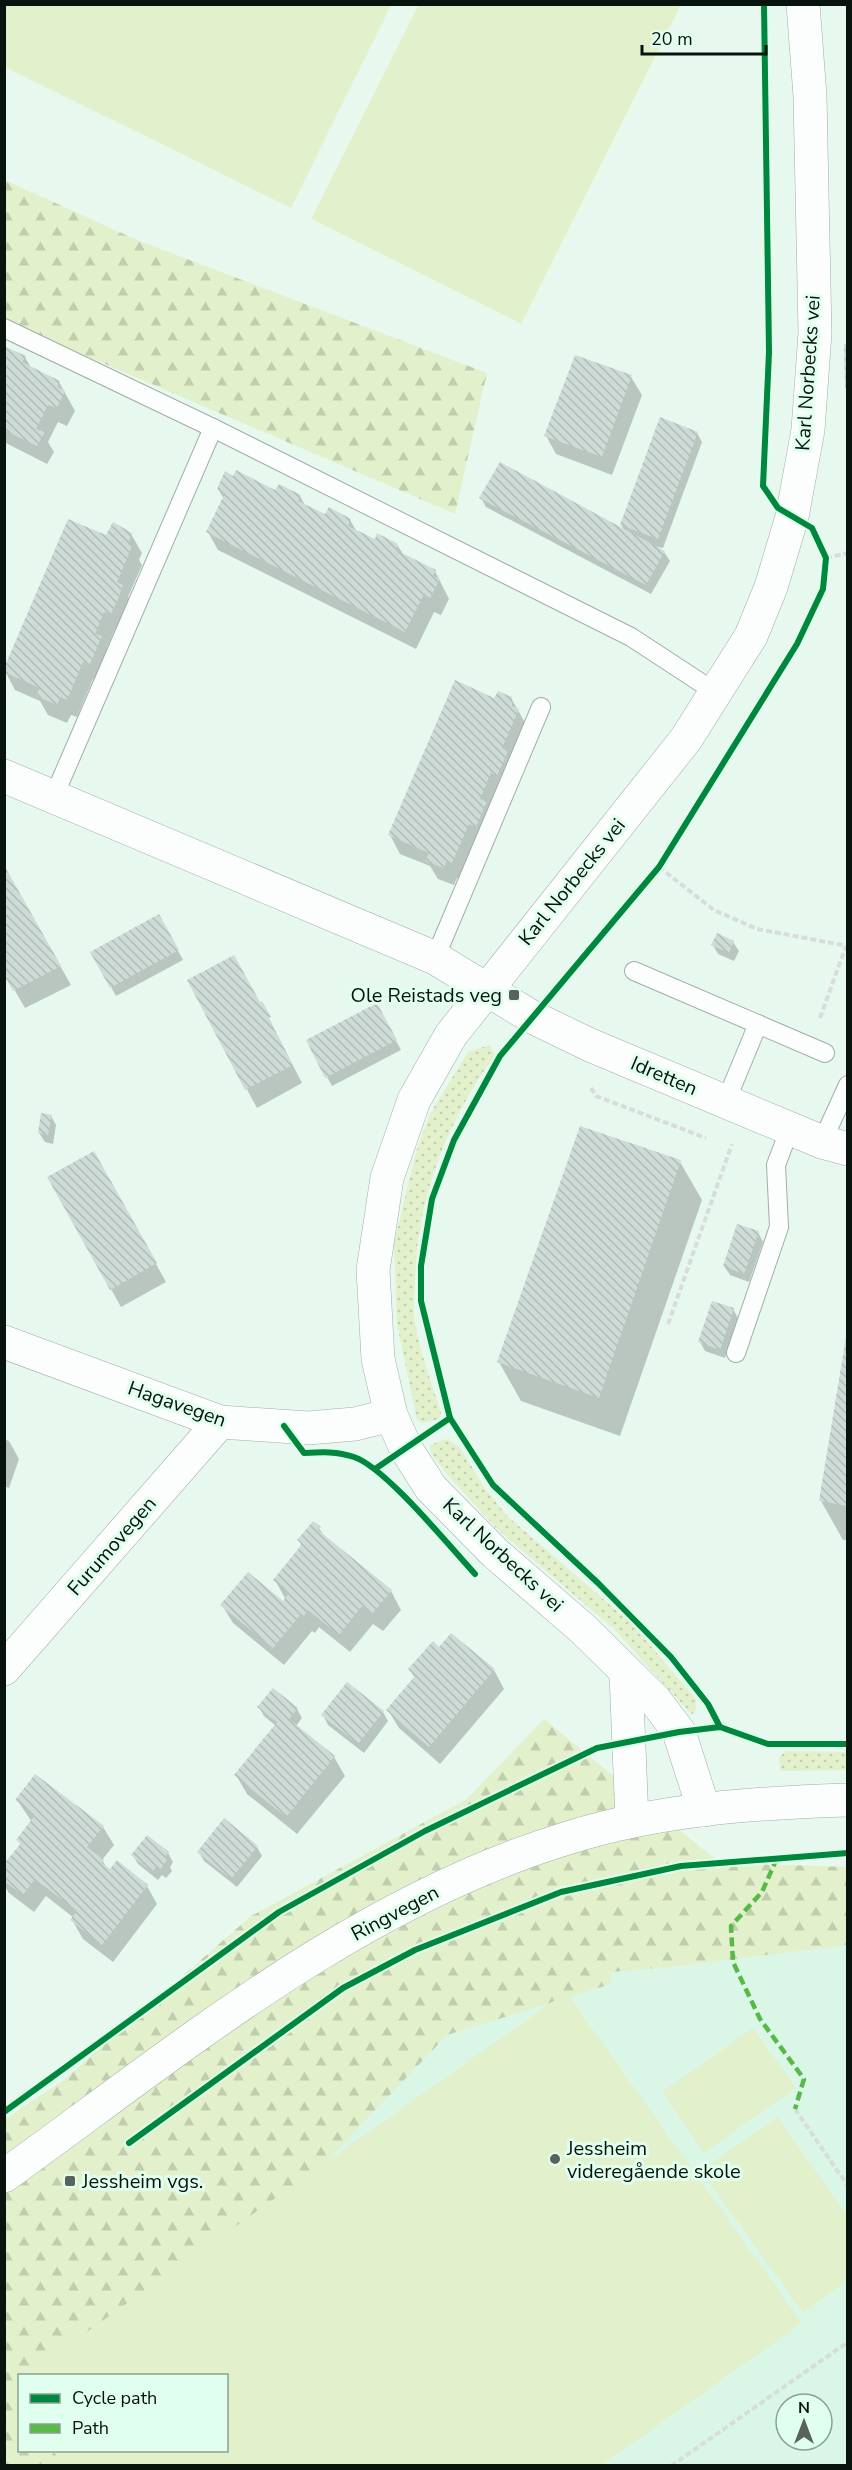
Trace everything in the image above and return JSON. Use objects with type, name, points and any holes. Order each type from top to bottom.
[{"type":"street","name":"Karl Norbecks vei","points":[[704,1810],[679,1732],[654,1699],[626,1674],[583,1629],[495,1554],[431,1488],[406,1449],[392,1415],[378,1359],[373,1270],[387,1178],[414,1100],[451,1035],[686,740],[751,636],[771,587],[792,517],[808,430],[815,333],[810,96],[803,4]]},
{"type":"street","points":[[4,776],[435,958],[486,989]]},
{"type":"street","name":"Idretten","points":[[486,989],[532,1017],[590,1045],[835,1145]]},
{"type":"street","name":"Hagavegen","points":[[4,1342],[220,1422],[308,1428],[355,1424],[392,1415]]},
{"type":"street","name":"Furumovegen","points":[[4,1669],[220,1422]]},
{"type":"street","points":[[626,1674],[632,1821]]},
{"type":"street","name":"Ringvegen","points":[[4,2176],[250,1999],[402,1906],[491,1865],[532,1849],[632,1821],[771,1803],[848,1800]]},
{"type":"lane","points":[[4,328],[213,428],[631,637],[715,692]]},
{"type":"lane","points":[[54,796],[213,428]]},
{"type":"lane","points":[[435,958],[542,707]]},
{"type":"lane","points":[[634,971],[818,1050]]},
{"type":"lane","points":[[735,1105],[758,1024]]},
{"type":"lane","points":[[835,1145],[848,1085]]},
{"type":"lane","points":[[736,1353],[779,1227],[776,1165],[790,1128]]},
{"type":"path","points":[[792,517],[812,528],[826,558],[825,568]]},
{"type":"path","points":[[826,558],[848,553]]},
{"type":"path","points":[[652,876],[665,857]]},
{"type":"path","points":[[659,867],[714,910],[757,929],[847,946],[818,1050]]},
{"type":"path","points":[[668,1324],[735,1105]]},
{"type":"path","points":[[795,2109],[848,2186]]},
{"type":"path","points":[[671,2466],[848,2342]]},
{"type":"shaded area","name":"Jessheim videregående skole","points":[[847,1928],[847,2465],[5,2465],[4,2342],[522,1975]]},
{"type":"green space","points":[[419,4],[681,5],[521,324],[311,219]]},
{"type":"green space","points":[[4,5],[391,5],[291,208],[5,67]]},
{"type":"green space","points":[[5,180],[137,240],[487,373],[455,514],[5,321]]},
{"type":"green space","points":[[490,1045],[495,1055],[478,1080],[449,1134],[429,1190],[422,1220],[417,1249],[414,1316],[422,1353],[441,1413],[439,1419],[423,1423],[417,1420],[397,1324],[394,1243],[417,1149],[430,1114],[468,1052]]},
{"type":"green space","points":[[446,1439],[459,1446],[484,1487],[506,1515],[632,1624],[696,1699],[696,1709],[692,1715],[615,1630],[496,1528],[445,1472],[431,1453],[430,1445]]},
{"type":"green space","points":[[544,1719],[720,1863],[847,1867],[847,1945],[611,1972],[611,1984],[447,2035],[279,2211],[161,2374],[18,2374],[18,2452],[171,2452],[173,2465],[5,2466],[5,2119],[65,2079],[251,1916],[467,1799]]},
{"type":"green space","points":[[785,1751],[847,1752],[847,1770],[780,1771],[779,1758]]},
{"type":"green space","name":"Jessheim videregående skole","points":[[566,1992],[802,2323],[602,2465],[64,2465],[54,2452],[228,2452],[228,2374],[27,2374]]},
{"type":"green space","points":[[753,2028],[796,2088],[704,2153],[662,2092]]},
{"type":"green space","points":[[777,2117],[847,2215],[847,2281],[803,2313],[701,2171]]},
{"type":"building","points":[[844,344],[848,344],[848,388],[845,388]]},
{"type":"building","points":[[4,346],[26,356],[22,362],[60,381],[57,387],[65,391],[57,408],[48,405],[36,429],[45,432],[37,446],[4,430]]},
{"type":"building","points":[[575,355],[632,375],[602,457],[544,436]]},
{"type":"building","points":[[660,417],[698,432],[658,539],[620,525]]},
{"type":"building","points":[[500,462],[665,551],[646,585],[479,498]]},
{"type":"building","points":[[236,470],[275,490],[279,484],[301,495],[298,501],[325,514],[329,507],[351,519],[348,526],[375,539],[377,533],[398,544],[396,550],[436,570],[433,576],[440,579],[430,598],[424,594],[405,632],[206,532],[225,493],[217,489],[225,471],[233,476]]},
{"type":"building","points":[[68,519],[106,535],[113,522],[132,533],[128,544],[132,546],[117,582],[123,585],[118,599],[111,614],[104,612],[95,634],[102,636],[90,664],[83,662],[67,700],[60,697],[57,705],[36,696],[40,688],[4,672],[4,668]]},
{"type":"building","points":[[455,680],[494,698],[498,691],[512,697],[512,706],[519,709],[502,748],[508,751],[497,776],[491,773],[480,799],[487,801],[476,827],[469,824],[452,863],[447,860],[444,868],[425,861],[429,853],[388,835]]},
{"type":"building","points":[[4,865],[61,966],[13,991],[4,975]]},
{"type":"building","points":[[159,914],[179,950],[110,988],[90,952]]},
{"type":"building","points":[[717,933],[734,941],[729,953],[711,945]]},
{"type":"building","points":[[234,955],[271,1017],[268,1018],[293,1065],[245,1090],[187,980]]},
{"type":"building","points":[[377,1003],[397,1040],[325,1078],[306,1040]]},
{"type":"building","points":[[41,1113],[52,1115],[48,1135],[38,1133]]},
{"type":"building","points":[[580,1126],[681,1160],[599,1398],[497,1362]]},
{"type":"building","points":[[94,1151],[157,1263],[110,1290],[47,1177]]},
{"type":"building","points":[[737,1224],[759,1231],[744,1274],[723,1266]]},
{"type":"building","points":[[712,1301],[734,1308],[720,1350],[698,1342]]},
{"type":"building","points":[[846,1337],[848,1337],[848,1506],[819,1501]]},
{"type":"building","points":[[313,1521],[321,1527],[318,1530],[392,1590],[372,1614],[362,1606],[339,1635],[308,1610],[304,1616],[301,1614],[273,1648],[220,1605],[248,1572],[283,1601],[289,1593],[273,1580],[302,1544],[297,1540]]},
{"type":"building","points":[[451,1633],[495,1669],[429,1747],[386,1710],[415,1676],[408,1669],[433,1641],[439,1647]]},
{"type":"building","points":[[347,1682],[384,1711],[358,1744],[321,1715]]},
{"type":"building","points":[[273,1688],[298,1708],[289,1719],[335,1756],[286,1817],[234,1775],[277,1722],[257,1707]]},
{"type":"building","points":[[35,1774],[104,1826],[87,1847],[104,1860],[102,1863],[110,1869],[117,1860],[148,1885],[102,1945],[70,1920],[77,1911],[35,1879],[23,1895],[4,1881],[4,1864],[21,1843],[16,1840],[35,1815],[15,1800]]},
{"type":"building","points":[[224,1818],[258,1846],[231,1879],[197,1852]]},
{"type":"building","points":[[147,1835],[169,1852],[160,1870],[156,1867],[152,1872],[131,1855]]},
{"type":"marked path","points":[[777,1858],[762,1892],[731,1926],[733,1962],[760,2019],[804,2079],[795,2109]]},
{"type":"cycle path","points":[[720,1727],[708,1704],[671,1657],[598,1583],[493,1485],[450,1418],[421,1301],[421,1266],[432,1199],[454,1140],[500,1056],[659,867],[797,644],[823,589],[826,558],[812,528],[778,508],[763,486],[769,352],[764,4]]},
{"type":"cycle path","points":[[375,1469],[450,1418]]},
{"type":"cycle path","points":[[284,1426],[304,1453],[329,1452],[348,1455],[367,1464],[417,1509],[475,1574]]},
{"type":"cycle path","points":[[4,2112],[279,1912],[425,1831],[597,1748],[679,1732],[720,1727],[768,1744],[848,1744]]},
{"type":"cycle path","points":[[129,2143],[343,1988],[415,1950],[561,1892],[681,1866],[848,1853]]},
{"type":"place","name":"Ole Reistads veg","points":[[514,995]]},
{"type":"place","name":"Jessheim videregående skole","points":[[555,2159]]},
{"type":"place","name":"Jessheim vgs.","points":[[70,2181]]}]
